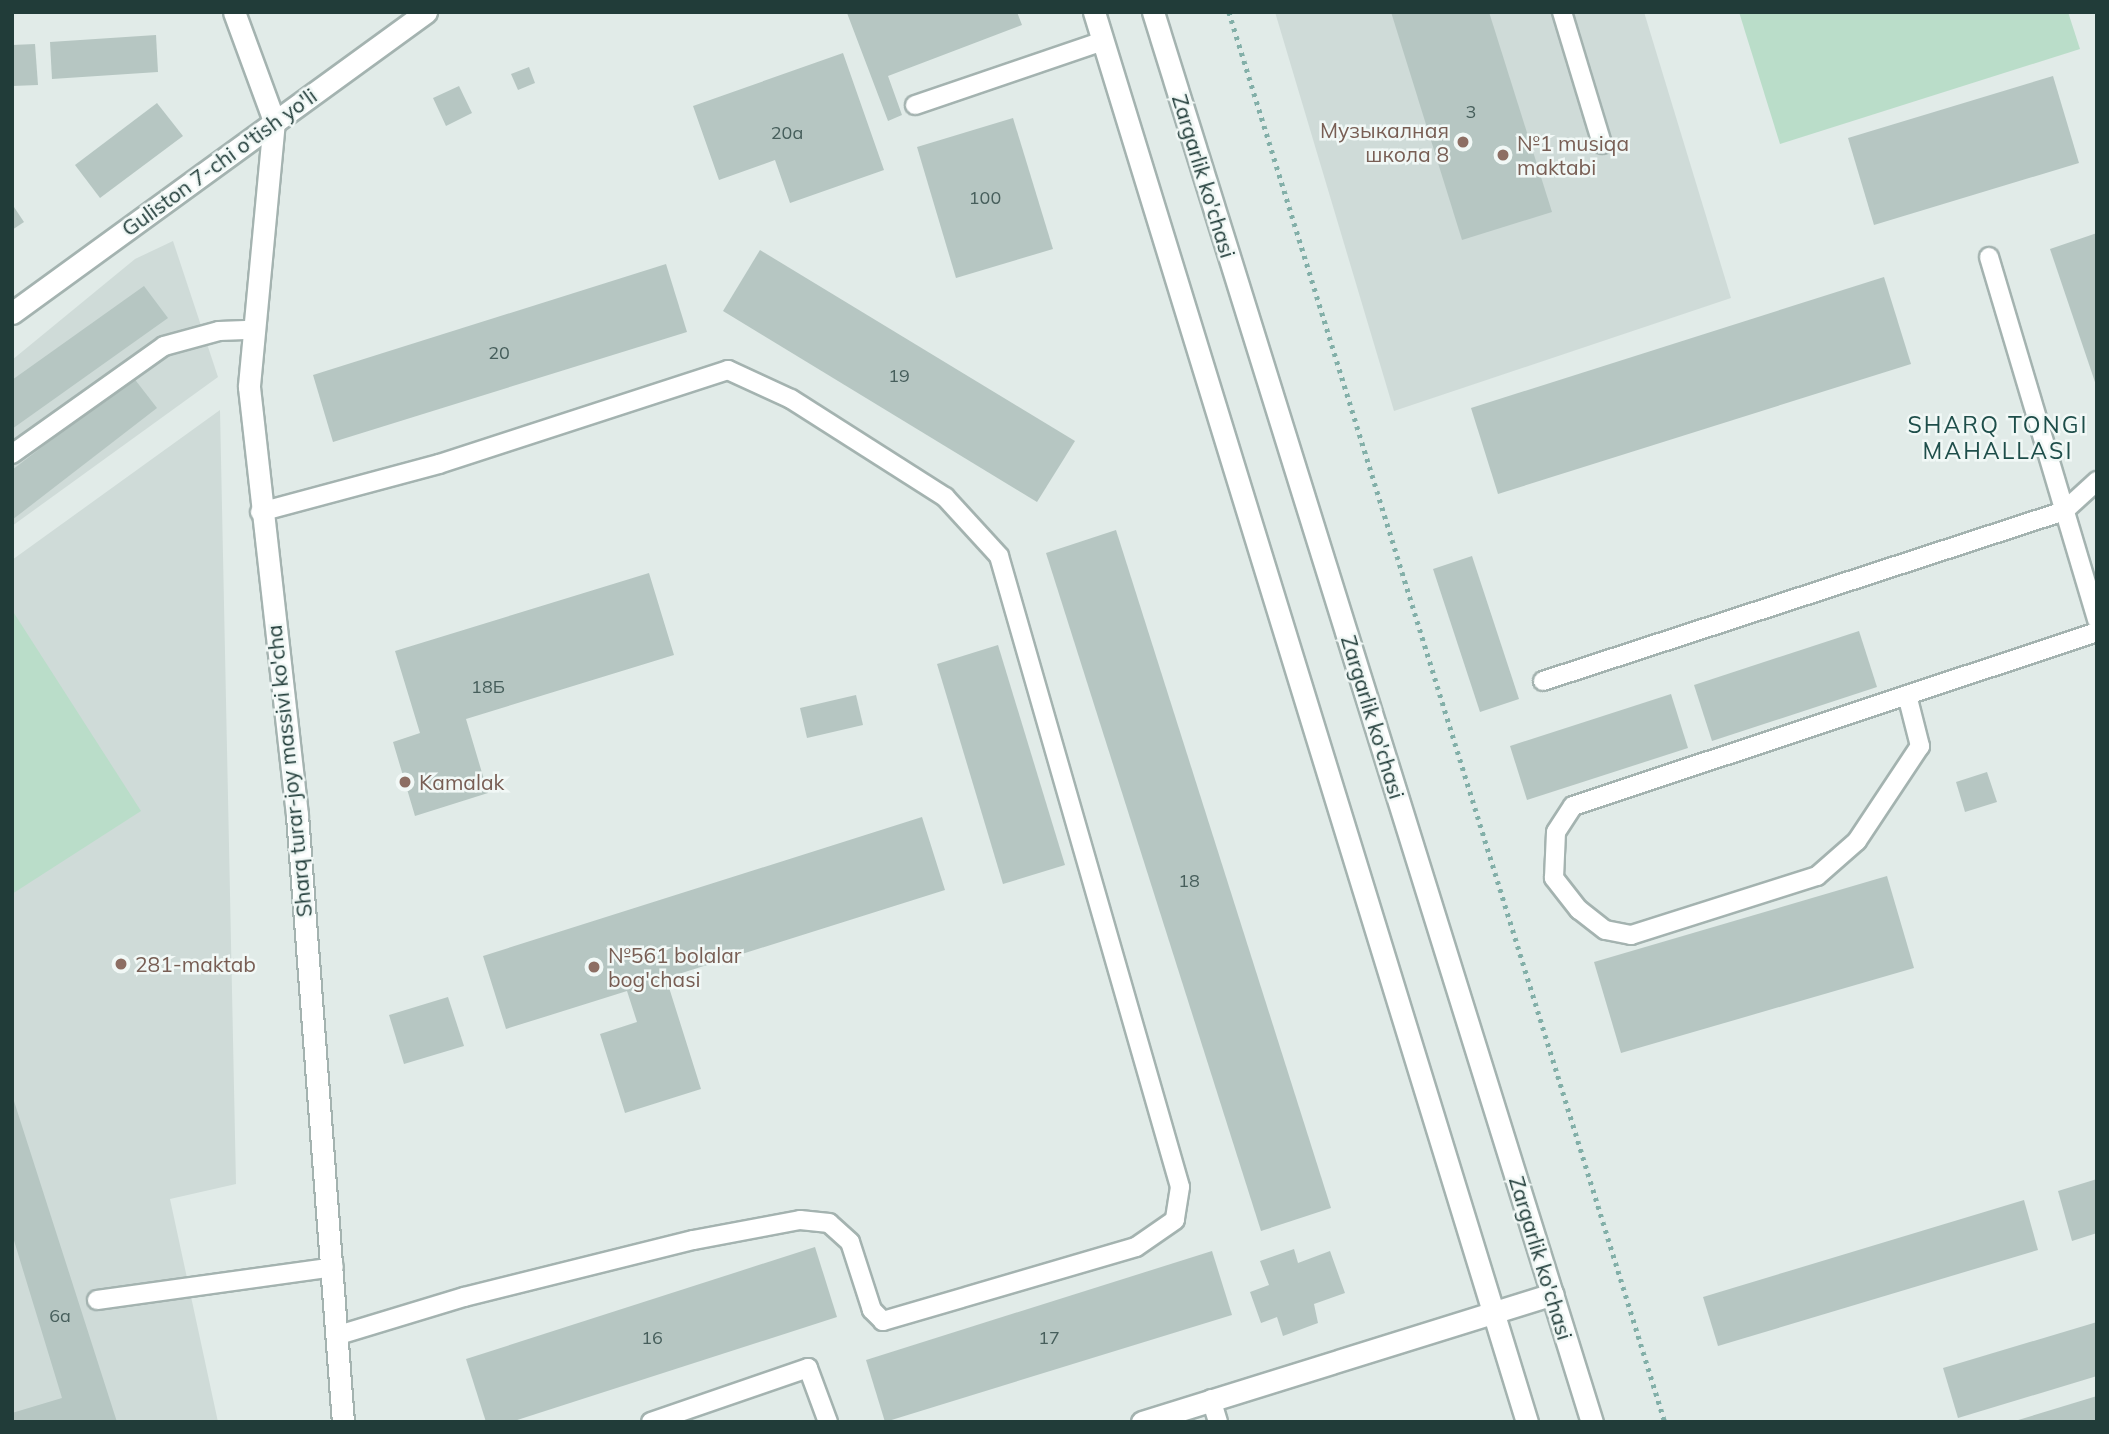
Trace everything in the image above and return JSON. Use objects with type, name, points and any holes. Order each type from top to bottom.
[{"type":"street","points":[[234,12],[274,121]]},
{"type":"street","name":"Guliston 7-chi o'tish yo'li","points":[[12,313],[426,12]]},
{"type":"street","points":[[1094,12],[1527,1422]]},
{"type":"street","name":"Zargarlik ko'chasi","points":[[1153,12],[1592,1422]]},
{"type":"street","name":"Sharq turar-joy massivi ko'cha","points":[[274,121],[252,330],[249,387],[260,512],[296,815],[334,1267],[343,1422]]},
{"type":"street","points":[[1142,1422],[1552,1294]]},
{"type":"lane","points":[[1562,12],[1602,144]]},
{"type":"lane","points":[[915,105],[1103,41]]},
{"type":"lane","points":[[1989,257],[2097,620]]},
{"type":"lane","points":[[12,454],[164,346],[219,331],[252,330]]},
{"type":"lane","points":[[260,512],[439,464],[728,370],[791,399],[946,497],[999,556],[1180,1187],[1175,1220],[1136,1247],[883,1321],[873,1310],[850,1242],[829,1223],[800,1220],[505,1287],[339,1335]]},
{"type":"lane","points":[[1544,681],[2064,511],[2097,481]]},
{"type":"lane","points":[[1907,695],[1920,746],[1857,841],[1817,876],[1631,935],[1605,930],[1554,878],[1556,832],[1573,806],[1907,695],[2097,632]]},
{"type":"lane","points":[[97,1300],[334,1267]]},
{"type":"lane","points":[[651,1422],[808,1368],[828,1422]]},
{"type":"lane","points":[[1211,1399],[1218,1422]]},
{"type":"path","points":[[1229,12],[1665,1422]]},
{"type":"shaded area","name":"№1 musiqa maktabi","points":[[1275,12],[1644,12],[1731,298],[1394,411]]},
{"type":"shaded area","points":[[173,241],[218,377],[12,526],[12,360],[135,259]]},
{"type":"shaded area","name":"281-maktab","points":[[220,410],[236,1184],[170,1199],[218,1422],[12,1422],[12,560]]},
{"type":"green space","points":[[1739,12],[2068,12],[2080,49],[1780,144]]},
{"type":"green space","points":[[12,610],[141,811],[12,894]]},
{"type":"building","points":[[1017,12],[1022,25],[888,76],[902,115],[888,121],[847,13]]},
{"type":"building","points":[[1391,12],[1489,12],[1552,212],[1462,240]]},
{"type":"building","points":[[156,35],[158,72],[52,79],[50,42]]},
{"type":"building","points":[[35,44],[38,85],[12,86],[12,45]]},
{"type":"building","points":[[843,53],[884,170],[790,203],[775,160],[719,180],[693,106]]},
{"type":"building","points":[[529,67],[535,83],[518,90],[511,74]]},
{"type":"building","points":[[2053,76],[2079,163],[1874,225],[1848,138]]},
{"type":"building","points":[[459,86],[472,113],[446,126],[433,98]]},
{"type":"building","points":[[157,103],[183,136],[100,198],[75,165]]},
{"type":"building","points":[[1013,118],[1053,249],[956,278],[917,147]]},
{"type":"building","points":[[12,204],[24,222],[12,230]]},
{"type":"building","points":[[2097,233],[2097,385],[2096,385],[2050,249]]},
{"type":"building","points":[[760,250],[1075,441],[1037,502],[723,311]]},
{"type":"building","points":[[666,264],[687,332],[333,442],[313,375]]},
{"type":"building","points":[[1884,277],[1911,364],[1498,494],[1471,408]]},
{"type":"building","points":[[144,286],[168,318],[12,429],[12,380]]},
{"type":"building","points":[[133,377],[157,408],[12,520],[12,470]]},
{"type":"building","points":[[1116,530],[1331,1208],[1261,1231],[1046,553]]},
{"type":"building","points":[[1472,556],[1519,699],[1480,712],[1433,569]]},
{"type":"building","points":[[649,573],[674,655],[466,719],[488,793],[415,816],[393,742],[420,733],[395,651]]},
{"type":"building","points":[[1859,631],[1877,687],[1712,741],[1694,685]]},
{"type":"building","points":[[998,645],[1065,865],[1003,884],[937,664]]},
{"type":"building","points":[[1671,694],[1688,748],[1527,800],[1510,746]]},
{"type":"building","points":[[856,695],[863,725],[807,738],[800,708]]},
{"type":"building","points":[[1987,772],[1997,802],[1965,812],[1956,782]]},
{"type":"building","name":"№561 bolalar bog'chasi","points":[[922,817],[945,890],[666,978],[701,1089],[625,1113],[600,1034],[637,1022],[627,991],[506,1029],[483,956]]},
{"type":"building","points":[[1887,876],[1914,968],[1621,1053],[1594,962]]},
{"type":"building","points":[[448,997],[464,1046],[404,1064],[389,1015]]},
{"type":"building","points":[[13,1098],[117,1422],[12,1422],[12,1413],[62,1398],[12,1234]]},
{"type":"building","points":[[2097,1179],[2097,1233],[2072,1241],[2058,1191]]},
{"type":"building","points":[[2024,1200],[2038,1250],[1718,1346],[1703,1297]]},
{"type":"building","points":[[815,1247],[837,1317],[511,1422],[486,1422],[466,1359]]},
{"type":"building","points":[[1294,1249],[1298,1263],[1330,1251],[1345,1293],[1314,1304],[1318,1323],[1283,1336],[1277,1317],[1261,1323],[1250,1292],[1269,1285],[1260,1261]]},
{"type":"building","points":[[1212,1251],[1232,1315],[885,1422],[866,1360]]},
{"type":"building","points":[[2097,1322],[2097,1376],[1958,1418],[1943,1368]]},
{"type":"building","points":[[2097,1396],[2097,1422],[2015,1422],[2015,1421]]},
{"type":"place","name":"Музыкалная школа 8","points":[[1463,142]]},
{"type":"place","name":"№1 musiqa maktabi","points":[[1503,155]]},
{"type":"place","name":"Kamalak","points":[[405,782]]},
{"type":"place","name":"281-maktab","points":[[121,964]]},
{"type":"place","name":"№561 bolalar bog'chasi","points":[[594,967]]},
{"type":"district","name":"SHARQ TONGI MAHALLASI","points":[[1998,438]]}]
